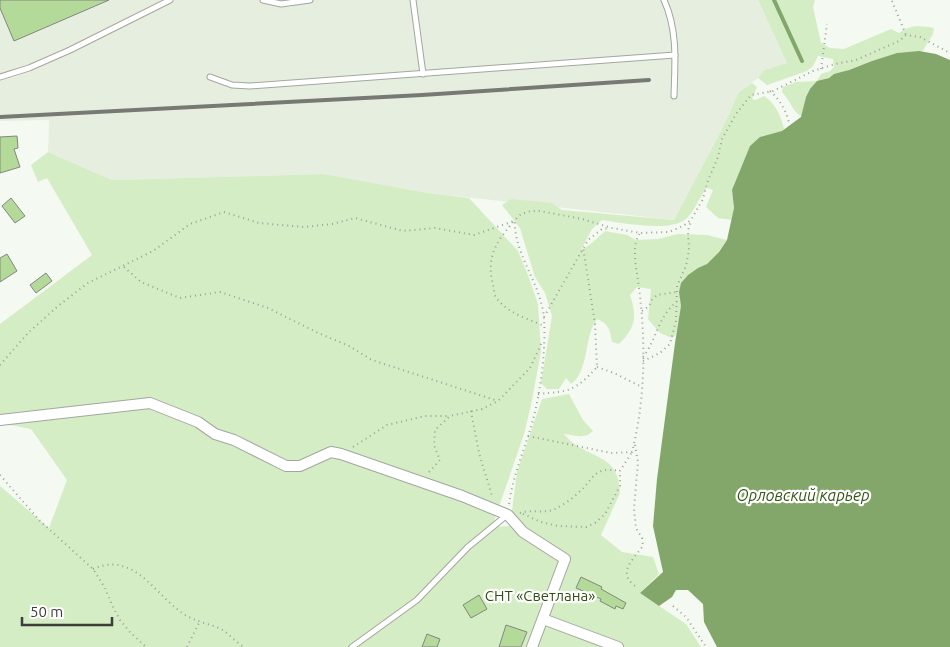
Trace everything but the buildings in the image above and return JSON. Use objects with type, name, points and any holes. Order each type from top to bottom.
[{"type":"street","points":[[0,420],[150,403],[198,422],[214,434],[234,440],[286,466],[300,466],[331,452],[342,454],[462,496],[508,515],[523,532],[565,558],[532,647]]},
{"type":"street","points":[[543,619],[618,647]]},
{"type":"lane","points":[[0,77],[29,68],[70,50],[170,0]]},
{"type":"lane","points":[[263,0],[281,4],[310,0]]},
{"type":"lane","points":[[413,0],[423,74]]},
{"type":"lane","points":[[664,0],[671,14],[675,39],[674,96]]},
{"type":"lane","points":[[210,78],[232,84],[250,86],[675,55]]},
{"type":"lane","points":[[352,647],[417,600],[468,547],[508,515]]},
{"type":"path","points":[[892,1],[906,35]]},
{"type":"path","points":[[821,69],[826,24]]},
{"type":"path","points":[[642,360],[660,353],[670,344],[676,321],[677,286],[686,266],[689,250],[688,231],[691,220],[703,199],[722,139],[736,114],[751,94],[770,91],[813,71],[856,60],[906,35],[920,37],[950,53]]},
{"type":"path","points":[[770,91],[778,98],[789,124]]},
{"type":"path","points":[[544,326],[514,313],[496,298],[490,274],[490,259],[499,240],[521,214],[540,211],[640,233],[669,232],[691,220]]},
{"type":"path","points":[[0,365],[28,333],[58,306],[88,283],[154,251],[190,224],[224,212],[259,223],[304,227],[332,224],[355,218],[402,231],[435,228],[474,234],[515,220]]},
{"type":"path","points":[[515,220],[514,231],[536,286],[544,317],[544,340],[538,394],[528,435],[512,483],[508,515],[528,510],[550,511],[579,493],[590,478],[598,472],[606,470],[620,471]]},
{"type":"path","points":[[544,317],[594,233],[602,229],[612,228]]},
{"type":"path","points":[[520,513],[541,522],[558,526],[586,526],[596,523],[605,514],[620,486],[620,471],[632,452],[634,443],[642,387],[642,311],[635,258],[635,240],[640,233]]},
{"type":"path","points":[[538,394],[569,391],[584,381],[597,367],[595,324],[584,247]]},
{"type":"path","points":[[124,267],[141,282],[180,298],[220,292],[268,308],[348,346],[372,360],[498,402]]},
{"type":"path","points":[[642,311],[649,306],[657,295],[677,292]]},
{"type":"path","points":[[642,360],[650,348],[662,320],[677,302]]},
{"type":"path","points":[[342,454],[387,425],[425,416],[450,416],[498,402],[530,368],[544,340]]},
{"type":"path","points":[[597,367],[642,387]]},
{"type":"path","points":[[470,411],[479,453],[496,510]]},
{"type":"path","points":[[421,473],[430,472],[440,460],[434,445],[436,430],[450,416]]},
{"type":"path","points":[[528,435],[611,453],[632,452]]},
{"type":"path","points":[[634,443],[638,462],[634,509],[636,528],[642,538],[643,546],[629,566],[626,576],[629,582],[638,588]]},
{"type":"path","points":[[0,475],[40,521],[93,569],[105,588],[120,620],[146,647]]},
{"type":"path","points":[[93,569],[105,564],[120,564],[144,577],[177,610],[198,623],[221,629],[244,647]]},
{"type":"path","points":[[674,606],[686,617],[706,647]]},
{"type":"path","points":[[187,647],[198,623]]},
{"type":"shaded area","points":[[0,0],[758,0],[787,63],[764,70],[758,78],[739,92],[722,129],[674,220],[428,193],[324,174],[112,180],[48,152],[49,120],[0,121]]},
{"type":"green space","points":[[758,0],[815,0],[813,7],[821,43],[830,48],[844,49],[891,29],[899,33],[916,26],[934,28],[933,34],[922,52],[897,53],[817,82],[806,97],[802,117],[796,112],[782,92],[783,87],[796,82],[817,81],[821,74],[830,71],[834,67],[833,59],[818,56],[813,66],[807,71],[767,85],[758,78],[764,70],[787,63]]},
{"type":"green space","points":[[752,83],[757,87],[752,99],[756,100],[764,96],[768,99],[777,111],[784,129],[732,190],[734,208],[732,220],[718,218],[706,207],[713,190],[707,188],[687,218],[680,223],[647,226],[602,220],[592,229],[581,250],[605,231],[627,235],[636,240],[658,239],[678,234],[707,235],[727,240],[713,259],[684,279],[680,291],[681,306],[675,336],[672,338],[660,333],[648,319],[651,289],[637,287],[630,295],[634,310],[634,321],[625,338],[619,344],[612,342],[608,328],[597,319],[590,335],[581,371],[577,378],[571,384],[566,378],[559,389],[547,389],[541,383],[552,316],[545,293],[535,277],[520,228],[502,205],[511,199],[552,203],[562,210],[674,220],[722,129],[739,92]]},
{"type":"green space","name":"СНТ «Светлана»","points":[[48,152],[112,180],[324,174],[428,193],[469,198],[518,251],[538,304],[541,352],[531,405],[524,434],[492,527],[510,526],[517,472],[542,399],[569,394],[583,420],[593,431],[583,436],[564,434],[582,449],[608,463],[614,469],[618,479],[620,493],[601,535],[622,552],[653,557],[659,574],[640,593],[686,624],[701,647],[0,647],[0,486],[49,528],[67,480],[31,429],[0,423],[0,324],[92,255],[47,178],[38,182],[31,165]]},
{"type":"water","name":"Орловский карьер","points":[[919,51],[936,54],[950,60],[950,647],[717,647],[704,622],[703,604],[688,590],[676,590],[672,597],[659,606],[640,593],[663,572],[653,526],[657,479],[681,306],[679,292],[681,283],[688,275],[707,264],[719,252],[727,240],[734,208],[732,190],[750,146],[760,137],[782,131],[801,117],[806,97],[817,81],[897,53]]},
{"type":"waterway","points":[[774,0],[802,61]]},
{"type":"railway","points":[[0,117],[422,95],[649,80]]}]
